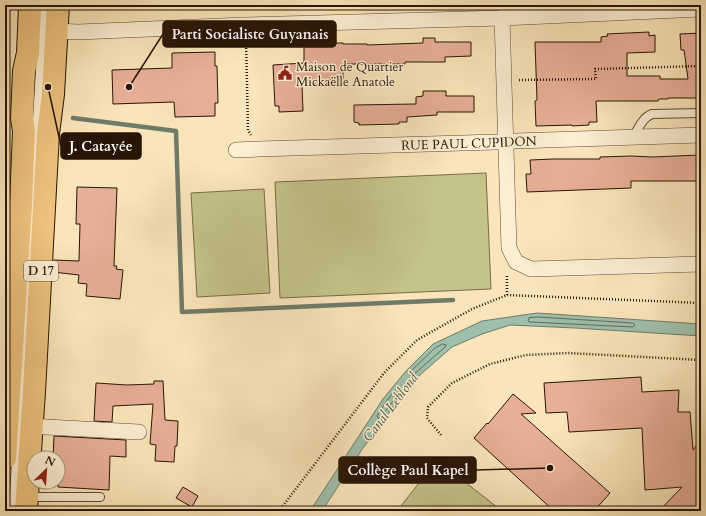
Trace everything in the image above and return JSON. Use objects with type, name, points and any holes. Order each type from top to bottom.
[{"type":"main road","name":"D 17","points":[[5,458],[21,204],[24,131],[22,118],[24,71],[28,53],[30,5]]},
{"type":"main road","name":"D 17","points":[[22,506],[32,426],[48,134],[53,94],[58,5]]},
{"type":"street","points":[[512,5],[502,18],[509,248],[516,262],[532,269],[701,264]]},
{"type":"street","points":[[57,31],[78,32],[245,25],[502,18],[685,8],[701,9]]},
{"type":"street","name":"RUE PAUL CUPIDON","points":[[236,150],[701,135]]},
{"type":"street","points":[[32,426],[139,432]]},
{"type":"lane","points":[[44,5],[22,506],[41,497],[100,497]]},
{"type":"lane","points":[[634,137],[646,116],[652,114],[701,113]]},
{"type":"path","points":[[245,25],[248,130],[259,149]]},
{"type":"path","points":[[514,80],[596,79],[595,69],[701,66]]},
{"type":"path","points":[[507,295],[507,270],[516,262]]},
{"type":"path","points":[[279,511],[384,373],[418,340],[472,309],[507,295],[701,303]]},
{"type":"path","points":[[441,435],[427,418],[428,407],[452,383],[490,364],[526,355],[568,353],[701,360]]},
{"type":"shaded area","points":[[486,173],[491,289],[280,298],[275,182]]},
{"type":"shaded area","points":[[264,189],[270,293],[197,297],[191,193]]},
{"type":"shaded area","points":[[437,460],[502,511],[397,511]]},
{"type":"water","name":"Canal Leblond","points":[[537,313],[701,324],[701,336],[510,325],[482,334],[452,347],[412,382],[363,448],[322,511],[310,511],[383,399],[406,371],[433,344],[482,321]]},
{"type":"building","points":[[649,32],[649,36],[655,35],[655,52],[627,53],[627,76],[660,76],[660,79],[688,79],[684,50],[681,50],[680,34],[701,33],[701,98],[668,98],[659,99],[658,101],[596,101],[597,122],[589,122],[589,125],[536,126],[535,101],[537,100],[535,42],[601,42],[601,37],[608,36],[607,34]]},
{"type":"building","points":[[423,38],[435,38],[435,42],[471,42],[471,56],[445,57],[445,62],[405,62],[405,64],[343,64],[343,79],[329,80],[329,84],[302,84],[303,111],[279,112],[279,106],[275,106],[273,65],[304,63],[304,45],[319,45],[319,43],[367,45],[423,43]]},
{"type":"building","points":[[215,52],[218,103],[215,103],[215,116],[175,117],[174,102],[113,104],[112,70],[172,68],[172,53]]},
{"type":"building","points":[[423,91],[446,91],[446,96],[474,96],[474,112],[437,112],[437,115],[407,117],[407,122],[399,122],[399,124],[359,125],[359,123],[354,122],[354,105],[416,104],[416,97],[423,96]]},
{"type":"building","points":[[701,155],[701,181],[631,181],[631,188],[527,192],[526,174],[531,174],[530,160]]},
{"type":"building","points":[[77,187],[117,188],[114,266],[117,266],[116,269],[123,270],[120,299],[86,296],[87,284],[78,283],[79,275],[53,272],[54,260],[79,261],[80,224],[76,224]]},
{"type":"building","points":[[641,377],[642,392],[679,390],[678,412],[690,412],[693,450],[701,440],[701,511],[659,511],[682,487],[645,490],[642,428],[569,432],[567,412],[546,413],[544,383]]},
{"type":"building","points":[[154,381],[163,381],[165,420],[178,421],[177,446],[175,446],[174,462],[155,461],[156,445],[150,444],[153,404],[113,406],[112,422],[94,421],[96,383],[127,385],[154,384]]},
{"type":"building","points":[[513,394],[536,413],[521,414],[610,493],[594,511],[554,511],[474,438]]},
{"type":"building","points":[[54,436],[126,440],[126,457],[110,456],[109,490],[66,487],[66,450],[53,450]]},
{"type":"building","points":[[183,487],[198,496],[192,507],[176,498]]},
{"type":"waterway","points":[[73,118],[176,131],[182,312],[453,300]]},
{"type":"place","name":"Maison de Quartier Mickaëlle Anatole","points":[[285,73]]},
{"type":"place","name":"J. Catayée","points":[[48,87]]},
{"type":"place","name":"Parti Socialiste Guyanais","points":[[129,87]]},
{"type":"place","name":"Collège Paul Kapel","points":[[550,468]]}]
